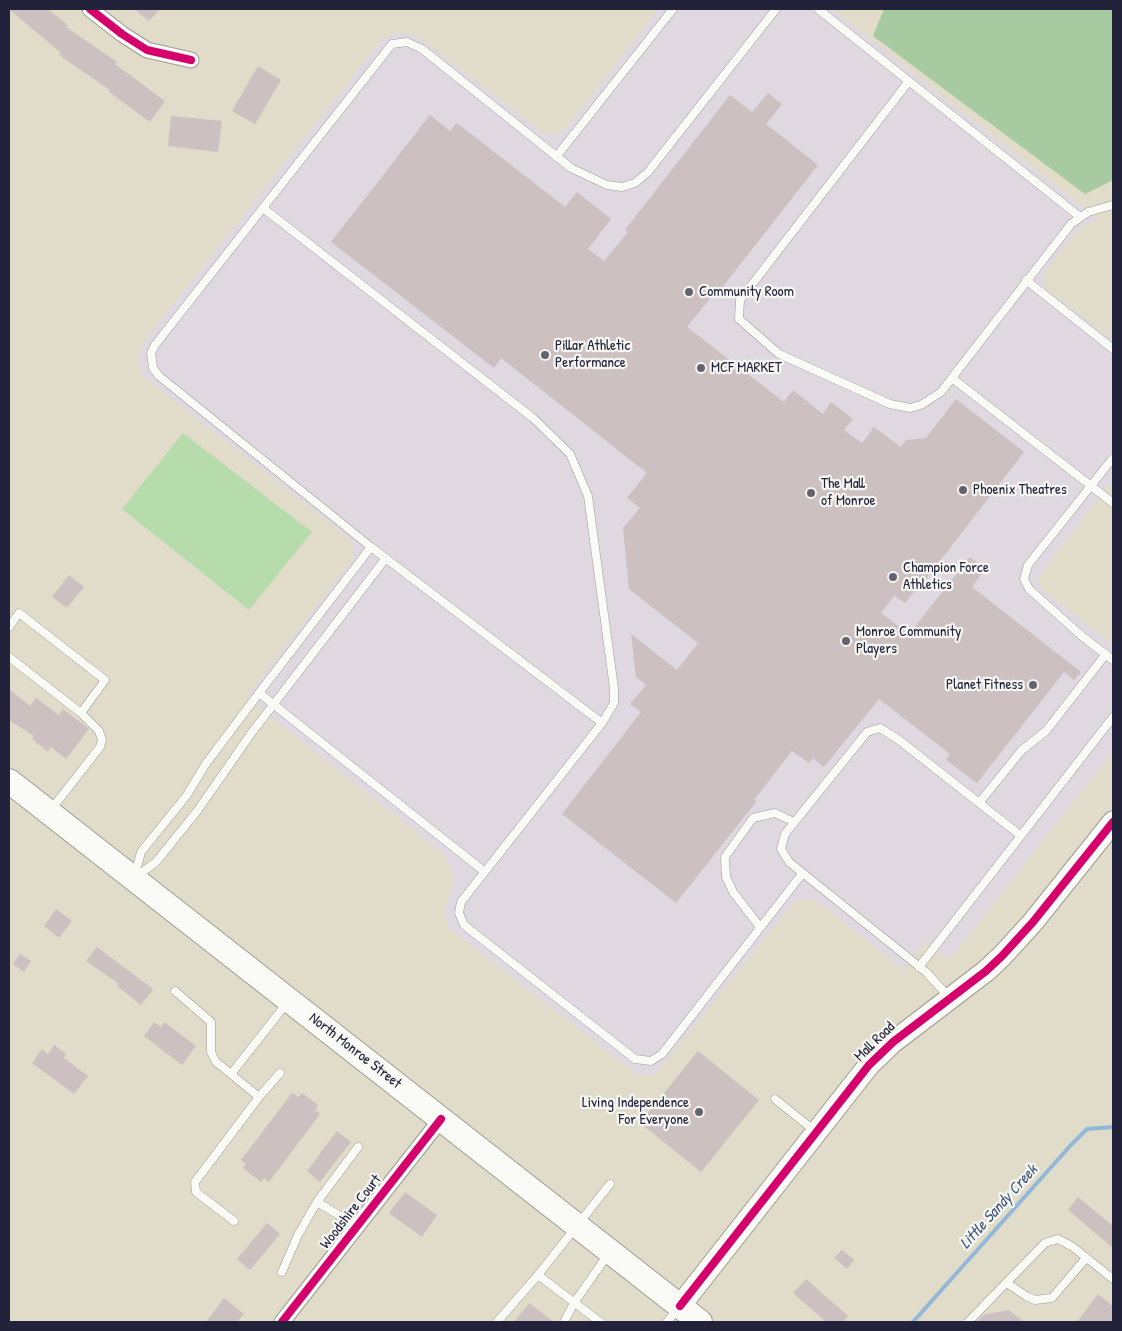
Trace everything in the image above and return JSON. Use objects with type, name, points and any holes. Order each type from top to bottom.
[{"type":"main road","name":"North Monroe Street","points":[[9,781],[610,1251],[674,1314],[700,1322]]},
{"type":"street","points":[[90,9],[122,34],[147,50],[191,60]]},
{"type":"street","name":"Mall Road","points":[[674,1314],[870,1065],[893,1042],[986,971],[1016,941],[1113,822]]},
{"type":"street","name":"Woodshire Court","points":[[282,1322],[441,1119]]},
{"type":"lane","points":[[556,157],[673,9]]},
{"type":"lane","points":[[602,723],[371,547],[158,376],[153,368],[151,353],[155,345],[392,44],[406,42],[422,49],[556,157],[581,174],[607,185],[622,187],[635,183],[650,169],[776,9]]},
{"type":"lane","points":[[818,9],[1080,217]]},
{"type":"lane","points":[[909,81],[740,300],[738,312],[743,324],[779,354],[890,404],[910,408],[921,405],[937,396],[952,378],[1064,231],[1080,217],[1096,208],[1113,205]]},
{"type":"lane","points":[[263,208],[533,418],[570,454],[582,478],[592,512],[614,688],[614,703],[602,723],[461,902],[458,912],[464,925],[641,1061],[652,1061],[662,1054],[802,874]]},
{"type":"lane","points":[[1026,280],[1113,349]]},
{"type":"lane","points":[[952,378],[1113,503]]},
{"type":"lane","points":[[1113,458],[1092,487],[1028,565],[1024,579],[1029,589],[1113,660]]},
{"type":"lane","points":[[133,879],[141,852],[187,795],[205,765],[258,693],[371,547]]},
{"type":"lane","points":[[133,879],[156,862],[198,810],[273,705],[386,558]]},
{"type":"lane","points":[[9,627],[19,613],[104,680],[81,713]]},
{"type":"lane","points":[[979,803],[1022,750],[1046,731],[1106,654]]},
{"type":"lane","points":[[9,657],[81,713],[99,731],[102,740],[100,747],[49,812]]},
{"type":"lane","points":[[258,693],[485,872]]},
{"type":"lane","points":[[919,967],[1113,717]]},
{"type":"lane","points":[[950,999],[919,967],[789,862],[781,849],[785,834],[867,732],[880,728],[899,740],[1020,835]]},
{"type":"lane","points":[[760,927],[733,892],[726,877],[725,857],[753,818],[774,813],[794,822]]},
{"type":"lane","points":[[175,991],[211,1022],[211,1052],[216,1062],[259,1097]]},
{"type":"lane","points":[[231,1074],[290,1000]]},
{"type":"lane","points":[[234,1221],[196,1192],[194,1182],[259,1097],[280,1073]]},
{"type":"lane","points":[[775,1099],[816,1132]]},
{"type":"lane","points":[[282,1272],[298,1235],[317,1202],[358,1148]]},
{"type":"lane","points":[[497,1322],[538,1275],[610,1184]]},
{"type":"lane","points":[[317,1202],[357,1226]]},
{"type":"lane","points":[[968,1322],[1045,1243],[1058,1239],[1113,1279]]},
{"type":"lane","points":[[564,1322],[574,1302],[610,1251]]},
{"type":"lane","points":[[1007,1283],[1035,1300],[1052,1298],[1086,1258]]},
{"type":"lane","points":[[538,1275],[600,1322]]},
{"type":"shaded area","points":[[659,9],[832,9],[1098,219],[1082,226],[1071,238],[1046,270],[1043,279],[1045,289],[1113,339],[1113,480],[1037,578],[1042,589],[1113,645],[1113,751],[949,960],[925,941],[903,970],[819,902],[805,898],[794,902],[655,1074],[647,1076],[638,1075],[448,927],[445,910],[454,881],[445,855],[246,697],[352,560],[353,549],[351,540],[143,376],[138,356],[149,335],[382,39],[401,32],[419,38],[544,133],[559,133],[567,127]]},
{"type":"green space","points":[[884,9],[1113,9],[1113,180],[1085,194],[873,36]]},
{"type":"green space","points":[[183,433],[312,532],[249,610],[122,509]]},
{"type":"building","points":[[9,9],[48,9],[68,25],[66,27],[117,62],[115,64],[165,101],[150,122],[109,92],[110,90],[59,55],[61,53]]},
{"type":"building","points":[[134,9],[160,9],[149,21]]},
{"type":"building","points":[[258,66],[281,80],[255,124],[232,111]]},
{"type":"building","name":"The Mall of Monroe","points":[[768,93],[782,104],[766,124],[818,165],[714,298],[711,297],[687,327],[784,402],[793,390],[823,414],[831,402],[853,419],[844,430],[862,443],[874,427],[901,447],[906,440],[926,438],[956,399],[1024,452],[923,583],[905,603],[894,596],[881,613],[909,634],[970,557],[985,569],[972,587],[1081,672],[1074,680],[1064,672],[977,783],[946,760],[950,754],[879,699],[824,767],[813,758],[809,763],[792,751],[754,800],[757,801],[676,903],[562,814],[641,712],[630,704],[646,685],[636,677],[631,634],[677,670],[698,643],[629,589],[623,528],[640,508],[627,498],[647,473],[501,358],[494,368],[331,242],[430,115],[450,131],[457,123],[565,207],[577,192],[611,219],[588,249],[604,261],[628,232],[625,230],[730,95],[752,112]]},
{"type":"building","points":[[171,116],[222,121],[218,152],[168,146]]},
{"type":"building","points":[[69,575],[84,587],[67,608],[52,597]]},
{"type":"building","points":[[9,689],[30,706],[36,698],[59,715],[63,709],[89,729],[66,759],[51,747],[48,752],[32,739],[34,736],[9,720]]},
{"type":"building","points":[[56,909],[72,921],[59,938],[44,926]]},
{"type":"building","points":[[97,947],[153,989],[141,1005],[117,986],[119,984],[86,961]]},
{"type":"building","points":[[20,954],[31,961],[24,972],[13,964]]},
{"type":"building","points":[[154,1022],[161,1027],[164,1022],[196,1046],[182,1065],[144,1036]]},
{"type":"building","points":[[54,1045],[66,1054],[64,1058],[88,1076],[74,1094],[32,1063],[42,1049],[48,1054]]},
{"type":"building","name":"Living Independence For Everyone","points":[[698,1051],[759,1100],[701,1172],[640,1123]]},
{"type":"building","points":[[292,1093],[299,1097],[302,1093],[318,1105],[315,1110],[320,1114],[269,1182],[264,1178],[261,1182],[243,1168],[246,1164],[241,1160]]},
{"type":"building","points":[[337,1131],[351,1142],[320,1182],[307,1171]]},
{"type":"building","points":[[405,1192],[437,1215],[422,1237],[389,1213]]},
{"type":"building","points":[[1078,1197],[1113,1226],[1113,1248],[1068,1210]]},
{"type":"building","points":[[267,1223],[280,1234],[250,1270],[237,1259]]},
{"type":"building","points":[[842,1250],[854,1260],[847,1269],[834,1258]]},
{"type":"building","points":[[806,1279],[848,1316],[843,1322],[826,1322],[793,1293]]},
{"type":"building","points":[[1098,1294],[1113,1306],[1113,1322],[1077,1322]]},
{"type":"building","points":[[224,1298],[244,1314],[237,1322],[206,1322]]},
{"type":"building","points":[[529,1303],[554,1322],[514,1322]]},
{"type":"building","points":[[1009,1310],[1024,1322],[976,1322],[983,1315]]},
{"type":"waterway","name":"Little Sandy Creek","points":[[913,1322],[1087,1129],[1113,1127]]},
{"type":"cycle path","points":[[90,9],[122,34],[147,50],[191,60]]},
{"type":"cycle path","points":[[680,1306],[869,1065],[893,1042],[986,971],[1002,956],[1033,922],[1113,822]]},
{"type":"cycle path","points":[[282,1322],[441,1119]]},
{"type":"place","name":"Community Room","points":[[689,292]]},
{"type":"place","name":"Pillar Athletic Performance","points":[[545,355]]},
{"type":"place","name":"MCF MARKET","points":[[701,368]]},
{"type":"place","name":"Phoenix Theatres","points":[[963,490]]},
{"type":"place","name":"The Mall of Monroe","points":[[811,493]]},
{"type":"place","name":"Champion Force Athletics","points":[[893,577]]},
{"type":"place","name":"Monroe Community Players","points":[[846,641]]},
{"type":"place","name":"Planet Fitness","points":[[1033,685]]},
{"type":"place","name":"Living Independence For Everyone","points":[[699,1112]]}]
